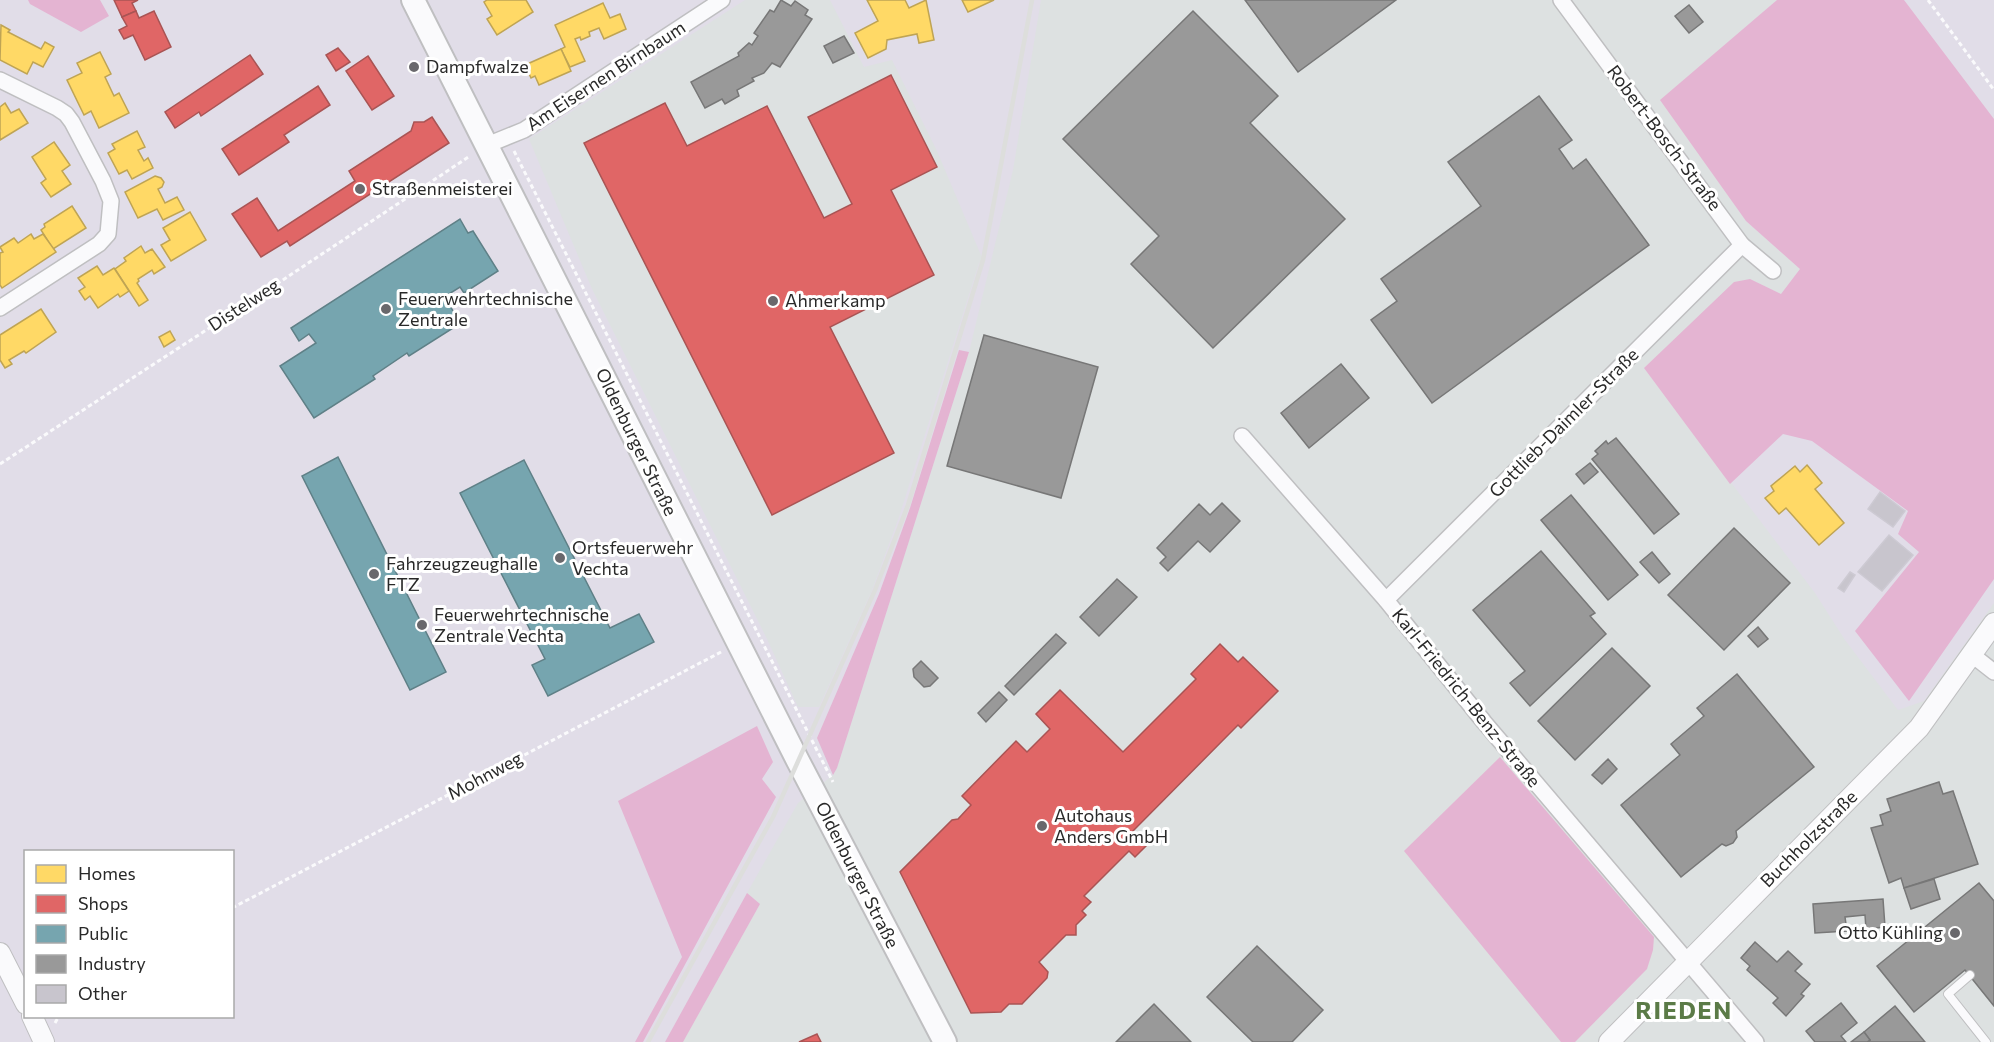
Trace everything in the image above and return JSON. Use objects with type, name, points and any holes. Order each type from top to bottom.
[{"type":"main road","name":"Oldenburger Straße","points":[[412,0],[497,141],[738,643],[894,948],[945,1042]]},
{"type":"street","name":"Am Eisernen Birnbaum","points":[[497,141],[524,130],[722,0]]},
{"type":"street","name":"Robert-Bosch-Straße","points":[[1561,0],[1742,245],[1773,271]]},
{"type":"street","points":[[0,308],[99,244],[108,234],[111,201],[66,114],[2,82]]},
{"type":"street","name":"Gottlieb-Daimler-Straße","points":[[1386,600],[1742,245]]},
{"type":"street","name":"Karl-Friedrich-Benz-Straße","points":[[1242,436],[1386,600],[1484,722],[1756,1042]]},
{"type":"street","name":"Buchholzstraße","points":[[1609,1042],[1919,728],[1994,623]]},
{"type":"street","points":[[1971,654],[1994,672]]},
{"type":"street","points":[[0,953],[24,1000]]},
{"type":"street","points":[[32,1018],[44,1042]]},
{"type":"lane","points":[[1970,975],[1948,994],[1986,1042]]},
{"type":"path","points":[[1928,0],[1994,90]]},
{"type":"path","name":"Distelweg","points":[[0,464],[497,141]]},
{"type":"path","points":[[497,141],[836,786]]},
{"type":"path","name":"Mohnweg","points":[[234,907],[738,643]]},
{"type":"shaded area","points":[[28,0],[100,0],[109,16],[81,32],[30,4]]},
{"type":"shaded area","points":[[745,0],[830,0],[864,67],[892,60],[937,151],[983,260],[979,263],[899,517],[872,590],[819,707],[798,707],[767,639],[592,289],[529,139]]},
{"type":"shaded area","points":[[1041,0],[1777,0],[1661,100],[1746,221],[1800,269],[1781,294],[1750,279],[1644,368],[1815,593],[1845,640],[1898,710],[1924,701],[1994,603],[1994,1042],[683,1042],[760,904],[747,893],[798,803],[833,775],[837,768],[969,352],[1013,170]]},
{"type":"shaded area","points":[[1777,0],[1904,0],[1994,119],[1994,579],[1909,701],[1855,631],[1919,552],[1898,534],[1908,511],[1812,441],[1783,434],[1730,484],[1644,368],[1734,282],[1750,279],[1781,294],[1800,269],[1746,221],[1660,100]]},
{"type":"shaded area","points":[[959,350],[969,352],[833,775],[817,738],[879,594],[910,508]]},
{"type":"shaded area","points":[[757,726],[773,762],[762,779],[776,797],[643,1042],[635,1042],[682,957],[618,801]]},
{"type":"shaded area","points":[[1500,757],[1654,937],[1653,950],[1647,969],[1575,1042],[1561,1042],[1404,851]]},
{"type":"shaded area","points":[[747,893],[760,904],[683,1042],[665,1042]]},
{"type":"building: Homes","points":[[487,0],[526,0],[533,12],[497,35],[487,19],[492,16],[484,2]]},
{"type":"building: Homes","points":[[867,0],[905,0],[909,8],[926,0],[934,40],[919,43],[917,34],[887,40],[886,49],[868,58],[855,33],[878,21]]},
{"type":"building: Homes","points":[[962,0],[994,0],[968,12]]},
{"type":"building: Homes","points":[[603,3],[610,18],[620,14],[626,29],[604,39],[599,28],[589,32],[590,36],[581,40],[580,37],[575,39],[585,61],[570,67],[561,49],[565,47],[555,25]]},
{"type":"building: Homes","points":[[1,25],[10,30],[8,32],[41,49],[45,42],[54,47],[43,67],[33,62],[27,74],[0,60]]},
{"type":"building: Homes","points":[[561,49],[571,71],[539,85],[535,76],[531,78],[525,65]]},
{"type":"building: Homes","points":[[100,52],[111,74],[105,77],[114,96],[119,93],[129,113],[99,128],[91,111],[84,115],[67,80],[82,73],[77,63]]},
{"type":"building: Homes","points":[[5,103],[11,113],[19,109],[28,123],[0,140],[0,107]]},
{"type":"building: Homes","points":[[137,131],[145,147],[138,150],[144,161],[148,158],[153,168],[132,179],[127,170],[119,174],[108,153],[115,149],[112,144]]},
{"type":"building: Homes","points":[[54,142],[70,165],[62,171],[71,184],[51,197],[41,183],[46,179],[32,157]]},
{"type":"building: Homes","points":[[155,176],[164,182],[158,189],[165,203],[177,197],[184,210],[163,220],[157,209],[138,218],[125,192]]},
{"type":"building: Homes","points":[[72,206],[86,228],[53,249],[41,230],[45,227],[44,224]]},
{"type":"building: Homes","points":[[190,212],[206,240],[171,261],[161,245],[170,240],[163,228]]},
{"type":"building: Homes","points":[[31,234],[34,239],[43,234],[56,252],[2,288],[0,285],[0,253],[3,252],[0,247],[14,238],[18,243]]},
{"type":"building: Homes","points":[[141,246],[145,253],[152,249],[165,267],[154,274],[152,270],[138,279],[137,283],[148,300],[139,306],[115,269],[126,261],[124,258]]},
{"type":"building: Homes","points":[[97,266],[103,275],[114,268],[129,291],[120,297],[118,294],[98,308],[90,296],[85,300],[79,291],[85,287],[78,278]]},
{"type":"building: Homes","points":[[41,309],[56,332],[26,353],[24,351],[9,360],[12,364],[5,368],[0,360],[0,335]]},
{"type":"building: Homes","points":[[170,331],[175,340],[164,347],[159,337]]},
{"type":"building: Homes","points":[[1807,465],[1822,483],[1815,489],[1844,523],[1819,545],[1786,508],[1779,514],[1765,498],[1774,491],[1771,486],[1795,466],[1800,472]]},
{"type":"building: Shops","points":[[114,0],[138,0],[132,3],[136,11],[122,17]]},
{"type":"building: Shops","points":[[136,11],[139,18],[154,11],[171,47],[145,60],[133,35],[124,39],[119,30],[127,26],[122,17]]},
{"type":"building: Shops","points":[[338,48],[350,62],[336,71],[326,55]]},
{"type":"building: Shops","points":[[250,55],[263,74],[201,116],[199,112],[175,128],[165,112]]},
{"type":"building: Shops","points":[[368,56],[394,96],[372,110],[346,71]]},
{"type":"building: Shops","name":"Ahmerkamp","points":[[891,75],[937,167],[891,190],[934,275],[830,327],[894,453],[772,515],[584,143],[665,103],[687,146],[767,106],[824,218],[852,204],[808,117]]},
{"type":"building: Shops","points":[[318,86],[330,105],[284,135],[289,142],[239,175],[222,149]]},
{"type":"building: Shops","name":"Straßenmeisterei","points":[[432,117],[449,143],[290,246],[287,241],[261,257],[232,214],[257,198],[278,231],[355,181],[349,171],[411,131],[414,122],[424,122]]},
{"type":"building: Shops","name":"Autohaus Anders GmbH","points":[[1220,644],[1238,662],[1243,657],[1278,691],[1241,728],[1238,725],[1132,832],[1146,846],[1135,857],[1129,851],[1084,896],[1091,902],[1082,911],[1086,915],[1076,925],[1076,935],[1066,935],[1039,962],[1048,972],[1047,978],[1022,1004],[1009,1004],[1001,1012],[971,1013],[900,872],[952,820],[958,819],[971,805],[962,796],[1016,741],[1027,752],[1050,729],[1036,714],[1060,690],[1123,752],[1196,679],[1191,674]]},
{"type":"building: Shops","points":[[817,1034],[821,1042],[799,1042]]},
{"type":"building: Public","name":"Feuerwehrtechnische Zentrale","points":[[460,219],[468,233],[473,231],[498,271],[464,293],[460,287],[444,297],[461,323],[409,356],[407,353],[373,376],[375,379],[314,418],[280,366],[316,343],[309,334],[299,341],[291,328]]},
{"type":"building: Public","name":"Fahrzeugzeughalle FTZ","points":[[338,457],[446,672],[410,690],[302,476]]},
{"type":"building: Public","points":[[524,460],[610,628],[639,614],[654,642],[548,696],[532,665],[545,659],[460,493]]},
{"type":"building: Industry","points":[[781,0],[791,6],[795,1],[808,10],[805,15],[812,19],[780,67],[772,63],[764,73],[752,78],[754,81],[737,90],[739,96],[725,104],[722,99],[705,108],[691,82],[739,56],[738,53],[749,43],[752,45],[758,36],[754,33],[770,10],[774,12]]},
{"type":"building: Industry","points":[[1245,0],[1396,0],[1298,72]]},
{"type":"building: Industry","points":[[1689,5],[1703,22],[1689,33],[1675,16]]},
{"type":"building: Industry","points":[[1193,11],[1278,96],[1250,123],[1345,219],[1213,348],[1131,264],[1159,236],[1063,139]]},
{"type":"building: Industry","points":[[844,36],[854,53],[833,63],[824,46]]},
{"type":"building: Industry","points":[[1539,96],[1572,140],[1559,149],[1573,169],[1586,159],[1649,245],[1432,403],[1371,320],[1397,301],[1381,279],[1481,206],[1448,162]]},
{"type":"building: Industry","points":[[984,335],[1098,367],[1061,498],[947,466]]},
{"type":"building: Industry","points":[[1341,364],[1369,398],[1309,448],[1281,413]]},
{"type":"building: Industry","points":[[1616,438],[1679,514],[1654,534],[1592,459],[1598,454],[1595,451],[1606,441],[1608,444]]},
{"type":"building: Industry","points":[[1590,463],[1598,472],[1584,484],[1576,474]]},
{"type":"building: Industry","points":[[1571,495],[1638,575],[1608,600],[1541,520]]},
{"type":"building: Industry","points":[[1222,503],[1240,521],[1210,552],[1198,541],[1168,571],[1160,563],[1166,557],[1157,548],[1199,504],[1210,515]]},
{"type":"building: Industry","points":[[1734,528],[1790,583],[1724,650],[1668,595]]},
{"type":"building: Industry","points":[[1541,551],[1595,613],[1590,616],[1606,634],[1530,706],[1510,683],[1525,671],[1473,610]]},
{"type":"building: Industry","points":[[1652,552],[1670,574],[1659,583],[1640,562]]},
{"type":"building: Industry","points":[[1117,579],[1137,597],[1099,636],[1080,617]]},
{"type":"building: Industry","points":[[1758,627],[1768,639],[1758,647],[1748,636]]},
{"type":"building: Industry","points":[[1056,634],[1066,643],[1014,695],[1005,686]]},
{"type":"building: Industry","points":[[1612,648],[1650,686],[1575,760],[1538,721]]},
{"type":"building: Industry","points":[[921,661],[938,678],[930,686],[924,687],[914,677],[913,669]]},
{"type":"building: Industry","points":[[1737,674],[1814,767],[1736,831],[1737,837],[1733,843],[1726,846],[1722,844],[1681,877],[1621,805],[1680,755],[1671,744],[1704,716],[1697,708]]},
{"type":"building: Industry","points":[[999,692],[1007,700],[986,722],[978,713]]},
{"type":"building: Industry","points":[[1608,759],[1617,769],[1602,784],[1592,775]]},
{"type":"building: Industry","points":[[1939,782],[1943,794],[1953,791],[1978,864],[1904,888],[1901,878],[1889,883],[1871,828],[1883,825],[1880,815],[1891,811],[1887,799]]},
{"type":"building: Industry","points":[[1934,879],[1940,899],[1911,909],[1904,888]]},
{"type":"building: Industry","name":"Otto Kühling","points":[[1979,883],[1994,901],[1994,1006],[1965,970],[1914,1012],[1877,966]]},
{"type":"building: Industry","points":[[1883,899],[1885,927],[1866,929],[1865,915],[1845,917],[1847,931],[1815,933],[1813,904]]},
{"type":"building: Industry","points":[[1755,942],[1777,962],[1788,951],[1802,964],[1795,971],[1810,984],[1801,994],[1804,996],[1786,1016],[1773,1003],[1778,998],[1747,970],[1750,966],[1741,958]]},
{"type":"building: Industry","points":[[1257,946],[1323,1010],[1292,1042],[1253,1042],[1207,997]]},
{"type":"building: Industry","points":[[1841,1003],[1857,1023],[1841,1036],[1846,1042],[1815,1042],[1806,1031]]},
{"type":"building: Industry","points":[[1154,1004],[1191,1042],[1116,1042]]},
{"type":"building: Industry","points":[[1895,1006],[1925,1042],[1867,1042],[1870,1040],[1864,1032]]},
{"type":"building: Industry","points":[[1864,1032],[1870,1040],[1851,1042]]},
{"type":"building: Other","points":[[1880,492],[1905,511],[1893,527],[1868,509]]},
{"type":"building: Other","points":[[1889,535],[1913,555],[1882,591],[1858,572]]},
{"type":"building: Other","points":[[1850,572],[1855,575],[1844,592],[1838,588]]},
{"type":"railway","points":[[648,1042],[773,817],[875,590],[908,505],[983,260],[1032,0]]},
{"type":"place","name":"Dampfwalze","points":[[414,67]]},
{"type":"place","name":"Straßenmeisterei","points":[[360,189]]},
{"type":"place","name":"Ahmerkamp","points":[[773,301]]},
{"type":"place","name":"Feuerwehrtechnische Zentrale","points":[[386,309]]},
{"type":"place","name":"Ortsfeuerwehr Vechta","points":[[560,558]]},
{"type":"place","name":"Fahrzeugzeughalle FTZ","points":[[374,574]]},
{"type":"place","name":"Feuerwehrtechnische Zentrale Vechta","points":[[422,625]]},
{"type":"place","name":"Autohaus Anders GmbH","points":[[1042,826]]},
{"type":"place","name":"Otto Kühling","points":[[1955,933]]},
{"type":"district","name":"RIEDEN","points":[[1684,1011]]}]
